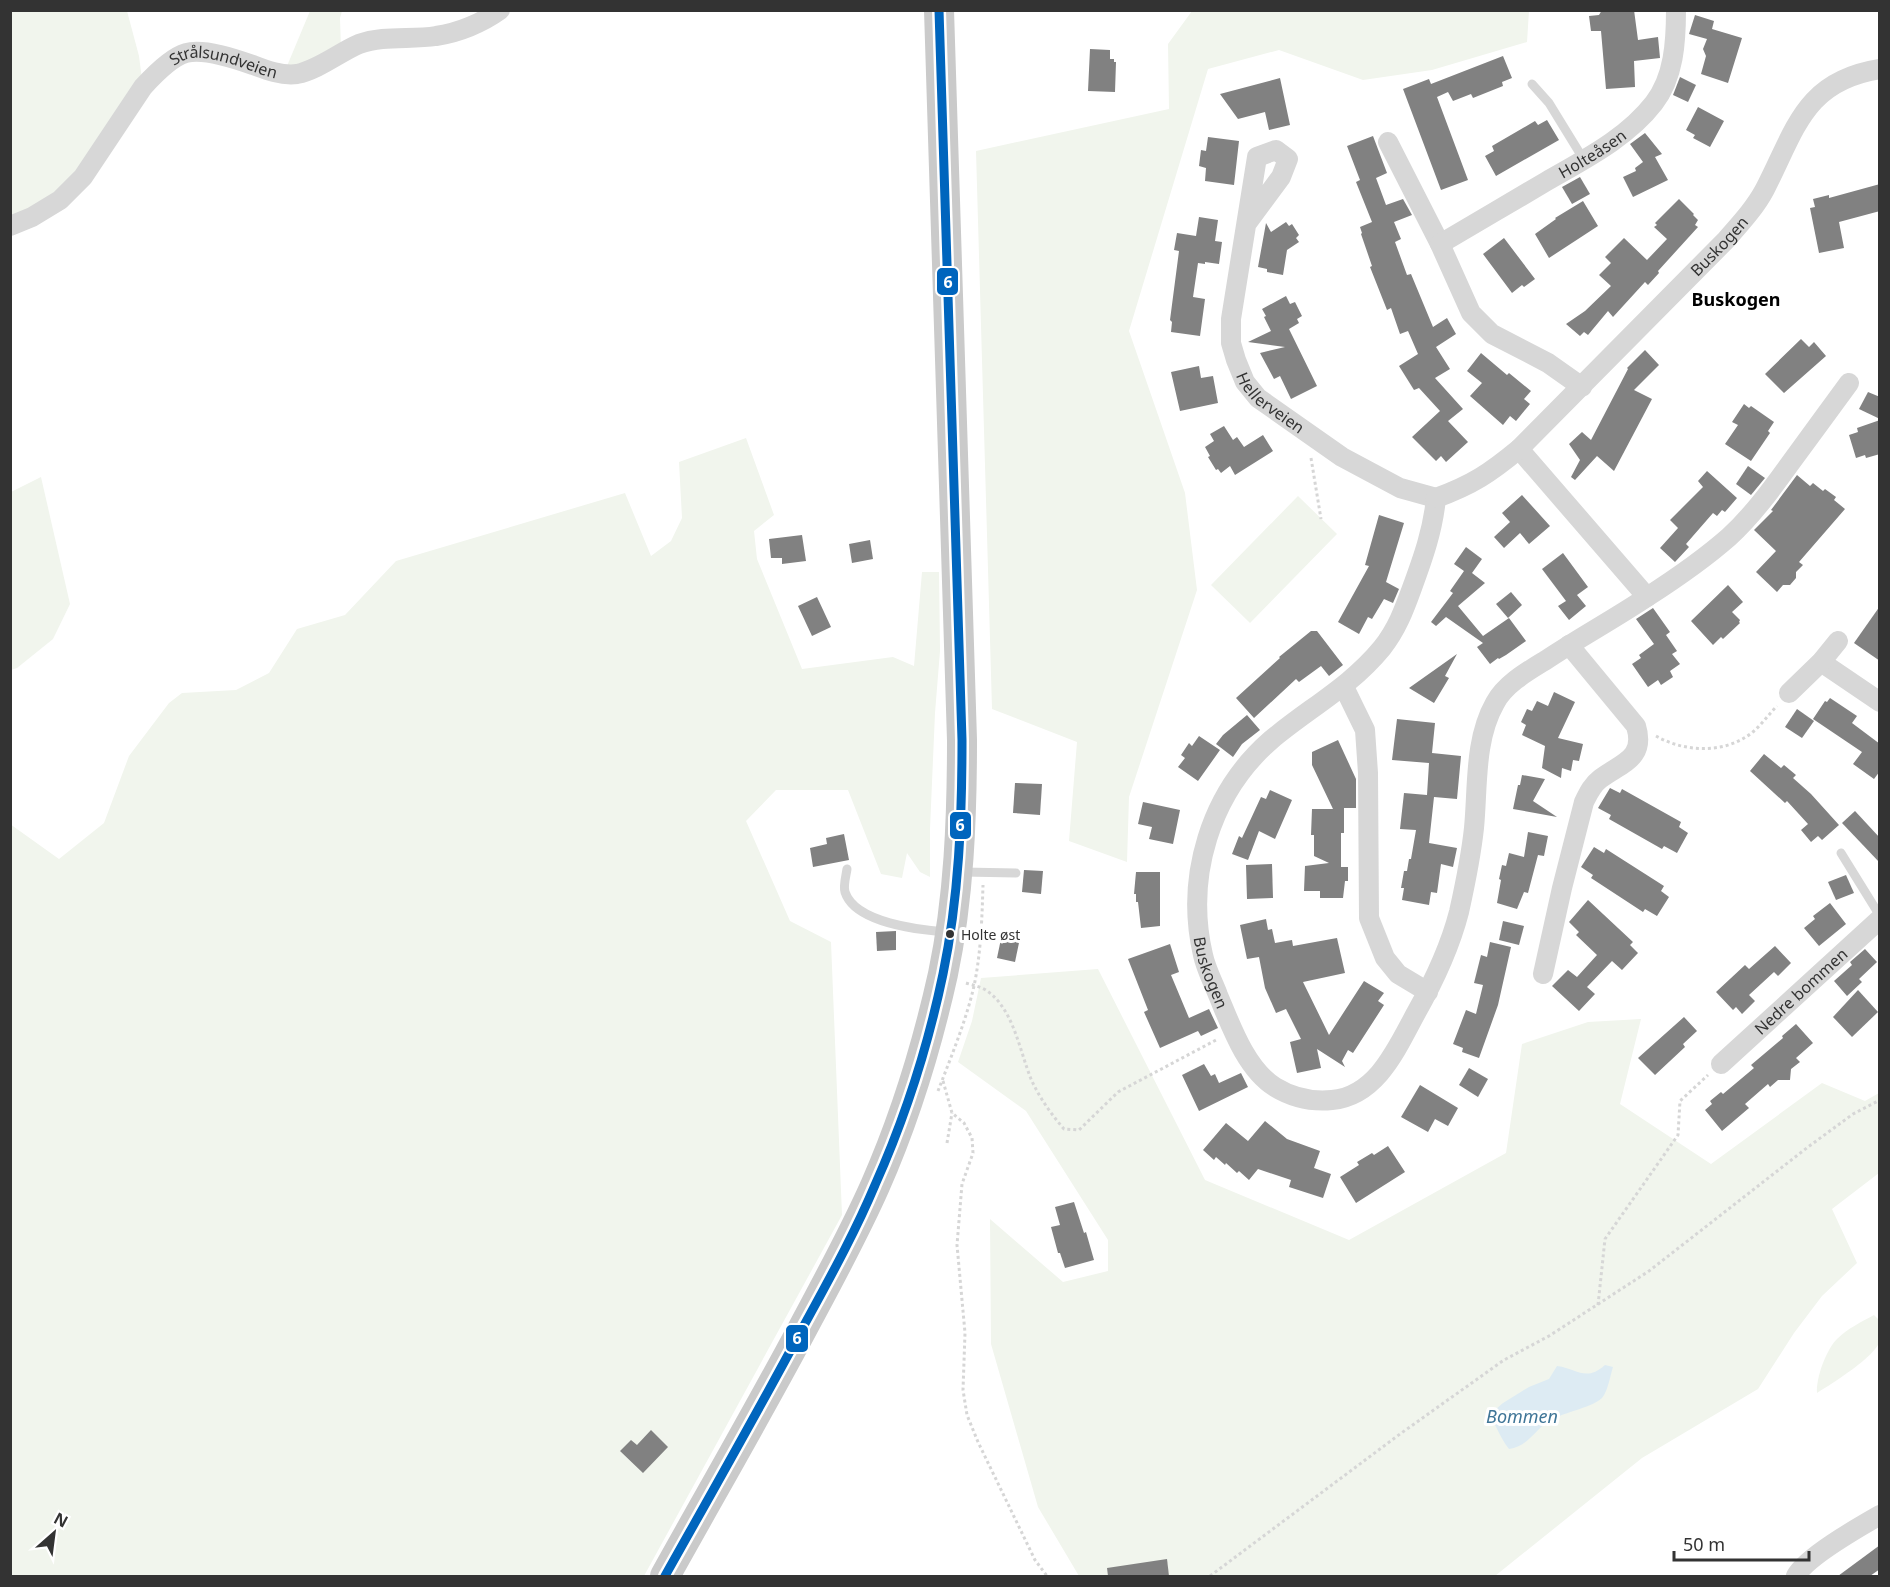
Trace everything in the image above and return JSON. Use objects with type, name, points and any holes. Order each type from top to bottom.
[{"type":"main road","points":[[664,1576],[776,1378],[847,1245],[876,1184],[894,1139],[927,1039],[943,974],[957,871],[962,796],[962,740],[939,10]]},
{"type":"street","name":"Strålsundveien","points":[[10,226],[32,217],[60,200],[83,177],[143,87],[154,75],[185,53],[228,56],[270,72],[297,74],[360,44],[394,37],[436,36],[466,28],[500,10]]},
{"type":"street","name":"Holteåsen","points":[[1440,244],[1622,135],[1655,102],[1666,79],[1674,55],[1676,10]]},
{"type":"street","name":"Buskogen","points":[[1849,383],[1764,499],[1731,535],[1696,564],[1514,683],[1495,703],[1482,742],[1473,832],[1459,910],[1450,942],[1428,992],[1390,1060],[1367,1087],[1345,1099],[1317,1101],[1298,1098],[1278,1089],[1260,1076],[1233,1033],[1204,958],[1196,908],[1202,852],[1228,789],[1245,766],[1272,740],[1344,687],[1380,650],[1398,625],[1427,547],[1436,498],[1463,488],[1493,471],[1519,449],[1726,240],[1752,211],[1801,116],[1812,101],[1836,82],[1852,75],[1880,69]]},
{"type":"street","points":[[1388,142],[1440,244],[1471,313],[1492,334],[1548,363],[1582,387]]},
{"type":"street","name":"Hellerveien","points":[[1247,223],[1232,310],[1231,343],[1245,382],[1258,398],[1342,457],[1400,488],[1436,498]]},
{"type":"street","points":[[1519,449],[1647,597]]},
{"type":"street","points":[[1789,693],[1838,642]]},
{"type":"street","points":[[1544,974],[1562,888],[1584,802],[1589,790],[1600,779],[1628,763],[1638,747],[1640,737],[1636,726],[1569,645]]},
{"type":"street","points":[[1821,662],[1880,702]]},
{"type":"street","points":[[1344,687],[1365,730],[1368,773],[1370,918],[1385,958],[1398,974],[1428,992]]},
{"type":"street","name":"Nedre bommen","points":[[1721,1064],[1880,918]]},
{"type":"street","points":[[1796,1576],[1805,1565],[1838,1541],[1880,1515]]},
{"type":"lane","points":[[1532,84],[1549,103],[1584,159]]},
{"type":"lane","points":[[1841,853],[1880,918]]},
{"type":"lane","points":[[847,869],[844,891],[851,902],[866,914],[917,929],[950,933]]},
{"type":"lane","points":[[957,871],[1016,873]]},
{"type":"path","points":[[1310,435],[1311,462],[1322,519]]},
{"type":"path","points":[[1636,726],[1667,742],[1686,748],[1706,749],[1734,742],[1754,731],[1789,693]]},
{"type":"path","points":[[949,1065],[974,986],[984,989],[1002,1007],[1032,1081],[1051,1114],[1064,1130],[1079,1130],[1118,1092],[1197,1049],[1233,1033]]},
{"type":"path","points":[[1598,1305],[1605,1239],[1678,1135],[1680,1101],[1721,1064]]},
{"type":"path","points":[[943,1079],[952,1113],[947,1143]]},
{"type":"path","points":[[1210,1576],[1504,1360],[1550,1336],[1598,1305],[1677,1249],[1853,1114],[1880,1100]]},
{"type":"path","points":[[952,1113],[964,1123],[972,1138],[973,1153],[962,1184],[957,1245],[965,1333],[963,1390],[967,1415],[1035,1560],[1047,1576]]},
{"type":"shaded area","points":[[11,11],[127,11],[139,56],[143,87],[83,177],[11,226]]},
{"type":"shaded area","points":[[310,11],[342,11],[340,18],[341,49],[319,60],[287,66]]},
{"type":"shaded area","points":[[1192,11],[1529,11],[1527,42],[1432,70],[1363,80],[1279,50],[1208,69],[1129,331],[1185,493],[1197,590],[1129,797],[1127,862],[1069,841],[1077,742],[992,709],[976,151],[1169,109],[1168,44]]},
{"type":"shaded area","points":[[746,438],[774,515],[754,531],[757,559],[802,669],[893,657],[914,666],[922,572],[939,572],[940,651],[935,713],[930,877],[920,872],[907,853],[902,878],[881,874],[848,790],[776,790],[746,821],[790,921],[831,942],[842,1215],[644,1576],[11,1576],[10,824],[59,859],[104,823],[129,756],[169,703],[182,693],[236,690],[269,673],[297,629],[345,615],[396,561],[625,493],[651,556],[671,541],[682,518],[679,462]]},
{"type":"shaded area","points":[[41,477],[70,604],[53,639],[17,668],[11,670],[11,492]]},
{"type":"shaded area","points":[[1298,496],[1337,534],[1250,623],[1211,585]]},
{"type":"shaded area","points":[[1098,969],[1205,1180],[1349,1240],[1506,1153],[1522,1044],[1588,1022],[1641,1019],[1620,1104],[1711,1164],[1822,1083],[1865,1101],[1879,1093],[1879,1173],[1832,1209],[1857,1263],[1822,1296],[1794,1333],[1758,1389],[1642,1458],[1495,1576],[1079,1576],[1038,1507],[991,1344],[990,1219],[1063,1282],[1108,1271],[1108,1240],[1026,1111],[958,1062],[972,1021],[981,978]]},
{"type":"shaded area","points":[[1874,1315],[1880,1321],[1880,1340],[1877,1347],[1853,1369],[1817,1393],[1820,1372],[1833,1344],[1845,1332]]},
{"type":"water","name":"Bommen","points":[[1605,1365],[1613,1367],[1602,1398],[1590,1405],[1552,1419],[1525,1443],[1509,1449],[1489,1415],[1503,1403],[1529,1387],[1549,1379],[1557,1366],[1587,1374]]},
{"type":"building","points":[[1602,10],[1634,10],[1638,40],[1658,37],[1660,58],[1634,61],[1635,87],[1606,89],[1601,31],[1591,31],[1589,16],[1599,15]]},
{"type":"building","points":[[1695,15],[1714,21],[1712,29],[1742,38],[1728,83],[1701,74],[1706,56],[1703,49],[1707,39],[1689,34]]},
{"type":"building","points":[[1090,49],[1110,50],[1110,59],[1116,62],[1115,92],[1088,91]]},
{"type":"building","points":[[1503,56],[1512,78],[1502,82],[1503,86],[1473,98],[1471,94],[1453,101],[1448,92],[1437,97],[1468,180],[1441,190],[1403,89],[1429,79],[1431,84]]},
{"type":"building","points":[[1680,77],[1696,85],[1688,102],[1673,95]]},
{"type":"building","points":[[1280,78],[1290,125],[1269,130],[1265,112],[1238,119],[1220,94]]},
{"type":"building","points":[[1698,107],[1724,121],[1710,147],[1693,138],[1695,135],[1686,130]]},
{"type":"building","points":[[1547,120],[1559,140],[1496,176],[1485,156],[1494,151],[1492,146],[1535,121],[1538,125]]},
{"type":"building","points":[[1645,133],[1662,154],[1655,157],[1668,180],[1633,197],[1623,177],[1636,171],[1635,168],[1643,162],[1630,144]]},
{"type":"building","points":[[1373,136],[1387,173],[1376,178],[1386,205],[1403,199],[1412,215],[1394,222],[1401,239],[1395,242],[1407,275],[1411,274],[1433,327],[1447,318],[1456,334],[1436,347],[1450,369],[1435,378],[1463,409],[1448,421],[1468,442],[1446,462],[1441,456],[1436,461],[1412,437],[1440,411],[1419,388],[1414,390],[1399,366],[1418,354],[1408,331],[1400,334],[1391,308],[1387,310],[1370,267],[1372,266],[1361,234],[1360,227],[1372,222],[1356,182],[1360,180],[1347,146]]},
{"type":"building","points":[[1208,137],[1239,141],[1234,185],[1205,181],[1206,168],[1199,166],[1201,150],[1206,151]]},
{"type":"building","points":[[1580,177],[1590,194],[1572,204],[1562,187]]},
{"type":"building","points":[[1880,184],[1880,211],[1839,222],[1844,248],[1819,253],[1810,208],[1815,207],[1813,199],[1829,195],[1829,198]]},
{"type":"building","points":[[1679,199],[1694,214],[1698,220],[1695,225],[1698,227],[1648,285],[1645,282],[1613,317],[1608,311],[1588,335],[1584,332],[1580,336],[1566,324],[1585,311],[1611,286],[1599,275],[1611,263],[1605,257],[1624,238],[1647,260],[1667,239],[1654,227],[1657,225],[1655,223]]},
{"type":"building","points":[[1583,201],[1598,226],[1549,258],[1535,234],[1555,218]]},
{"type":"building","points":[[1199,217],[1218,220],[1215,241],[1222,242],[1219,264],[1198,263],[1193,297],[1205,299],[1200,336],[1171,332],[1172,322],[1170,320],[1179,251],[1174,250],[1177,233],[1196,236]]},
{"type":"building","points":[[1286,222],[1289,226],[1292,224],[1299,235],[1296,238],[1299,242],[1287,250],[1283,275],[1267,272],[1267,269],[1258,267],[1266,223],[1271,232]]},
{"type":"building","points":[[1504,238],[1535,279],[1512,293],[1483,254]]},
{"type":"building","points":[[1286,296],[1290,304],[1295,302],[1302,316],[1297,319],[1299,323],[1289,329],[1317,386],[1291,399],[1280,376],[1274,379],[1260,353],[1285,347],[1248,342],[1271,331],[1262,309]]},
{"type":"building","points":[[1801,339],[1809,347],[1814,342],[1826,356],[1784,393],[1765,374]]},
{"type":"building","points":[[1645,350],[1659,365],[1634,390],[1652,399],[1614,471],[1597,456],[1575,480],[1571,477],[1580,460],[1569,444],[1582,432],[1591,440],[1627,368]]},
{"type":"building","points":[[1481,353],[1531,391],[1524,399],[1530,404],[1516,421],[1510,416],[1503,425],[1470,396],[1482,383],[1467,371]]},
{"type":"building","points":[[1199,366],[1201,378],[1213,376],[1218,403],[1180,411],[1171,372]]},
{"type":"building","points":[[1868,392],[1880,397],[1880,419],[1859,409]]},
{"type":"building","points":[[1744,404],[1749,408],[1751,406],[1774,422],[1768,431],[1770,433],[1751,461],[1725,444],[1738,425],[1732,422]]},
{"type":"building","points":[[1880,420],[1880,454],[1856,458],[1849,435],[1858,432],[1857,428]]},
{"type":"building","points":[[1224,426],[1233,440],[1237,437],[1244,447],[1263,435],[1273,451],[1235,475],[1230,466],[1221,473],[1218,469],[1216,470],[1208,457],[1210,456],[1205,447],[1214,441],[1210,434]]},
{"type":"building","points":[[1748,466],[1765,478],[1751,495],[1736,484]]},
{"type":"building","points":[[1707,471],[1737,498],[1725,512],[1722,510],[1717,516],[1713,513],[1686,544],[1689,547],[1675,562],[1660,548],[1678,528],[1670,520],[1703,487],[1698,481]]},
{"type":"building","points":[[1797,475],[1810,486],[1813,483],[1823,491],[1825,489],[1836,497],[1834,500],[1845,509],[1799,562],[1803,565],[1796,572],[1796,578],[1790,585],[1783,585],[1777,592],[1756,572],[1776,551],[1754,530],[1773,511],[1771,510]]},
{"type":"building","points":[[1522,495],[1550,526],[1529,544],[1520,533],[1504,548],[1494,537],[1510,522],[1502,513]]},
{"type":"building","points":[[1379,515],[1404,523],[1386,582],[1399,589],[1393,603],[1384,599],[1372,619],[1368,617],[1359,634],[1338,622],[1369,566],[1365,565]]},
{"type":"building","points":[[802,535],[806,561],[782,564],[782,558],[771,558],[769,539]]},
{"type":"building","points":[[870,540],[873,559],[852,563],[849,544]]},
{"type":"building","points":[[1466,547],[1482,559],[1472,573],[1485,583],[1458,606],[1483,636],[1509,618],[1526,641],[1490,664],[1477,647],[1483,643],[1446,617],[1436,626],[1431,622],[1453,593],[1450,591],[1464,571],[1454,564]]},
{"type":"building","points":[[1563,553],[1588,587],[1577,595],[1586,606],[1569,620],[1558,606],[1566,601],[1542,569]]},
{"type":"building","points":[[1728,585],[1743,602],[1732,612],[1740,623],[1713,645],[1691,621]]},
{"type":"building","points":[[1511,592],[1522,605],[1508,618],[1496,604]]},
{"type":"building","points":[[817,597],[831,627],[812,636],[798,606]]},
{"type":"building","points":[[1880,606],[1880,661],[1854,643]]},
{"type":"building","points":[[1653,608],[1670,632],[1666,635],[1677,651],[1672,654],[1680,664],[1670,671],[1673,677],[1661,685],[1658,680],[1648,687],[1632,664],[1641,658],[1639,655],[1654,644],[1636,619]]},
{"type":"building","points":[[1311,631],[1317,631],[1343,665],[1329,676],[1321,666],[1299,682],[1296,679],[1254,718],[1236,698],[1279,657]]},
{"type":"building","points":[[1457,654],[1445,676],[1449,678],[1434,703],[1409,688]]},
{"type":"building","points":[[1554,692],[1575,702],[1558,738],[1583,744],[1579,761],[1573,760],[1571,771],[1562,768],[1561,778],[1542,768],[1545,746],[1522,735],[1526,725],[1521,722],[1527,709],[1532,711],[1537,701],[1548,706]]},
{"type":"building","points":[[1830,698],[1857,716],[1852,723],[1880,744],[1880,771],[1874,779],[1853,764],[1862,752],[1813,719],[1825,701],[1827,702]]},
{"type":"building","points":[[1797,709],[1814,721],[1802,738],[1785,727]]},
{"type":"building","points":[[1247,715],[1260,730],[1242,744],[1233,757],[1216,744]]},
{"type":"building","points":[[1397,719],[1435,723],[1432,753],[1461,756],[1457,799],[1434,797],[1429,843],[1457,848],[1453,867],[1441,864],[1437,893],[1431,892],[1429,905],[1402,900],[1404,888],[1401,888],[1404,871],[1407,871],[1409,859],[1411,859],[1416,830],[1400,829],[1404,793],[1427,795],[1429,763],[1392,760]]},
{"type":"building","points":[[1199,736],[1220,750],[1198,781],[1178,767],[1185,758],[1181,755],[1189,743],[1192,746]]},
{"type":"building","points":[[1338,740],[1356,779],[1356,808],[1344,808],[1344,833],[1341,833],[1341,867],[1348,867],[1348,881],[1345,881],[1343,898],[1320,898],[1320,891],[1304,891],[1305,866],[1329,863],[1314,856],[1314,835],[1311,835],[1312,809],[1333,809],[1312,765],[1312,752]]},
{"type":"building","points":[[1764,754],[1781,768],[1784,765],[1796,775],[1793,778],[1839,825],[1822,840],[1818,836],[1811,842],[1801,830],[1808,824],[1787,801],[1785,803],[1750,771]]},
{"type":"building","points":[[1522,775],[1545,779],[1533,801],[1557,817],[1513,809]]},
{"type":"building","points":[[1015,783],[1042,784],[1040,815],[1013,813]]},
{"type":"building","points":[[1610,788],[1620,793],[1622,789],[1681,822],[1679,827],[1688,833],[1677,853],[1664,846],[1662,849],[1609,819],[1611,815],[1598,808]]},
{"type":"building","points":[[1270,790],[1292,800],[1275,839],[1259,831],[1248,860],[1232,854],[1239,836],[1242,838],[1261,797],[1266,799]]},
{"type":"building","points":[[1143,802],[1180,810],[1173,844],[1149,839],[1152,827],[1138,824]]},
{"type":"building","points":[[1855,811],[1880,838],[1880,863],[1842,823]]},
{"type":"building","points":[[1528,832],[1548,836],[1544,856],[1538,855],[1528,893],[1524,892],[1517,909],[1497,903],[1501,880],[1499,879],[1502,865],[1506,866],[1509,853],[1524,857]]},
{"type":"building","points":[[844,834],[849,860],[813,867],[810,848],[827,844],[826,838]]},
{"type":"building","points":[[1594,847],[1604,853],[1606,849],[1664,886],[1661,891],[1669,897],[1657,916],[1645,909],[1643,912],[1591,878],[1593,875],[1581,867]]},
{"type":"building","points":[[1272,864],[1273,898],[1247,899],[1246,865]]},
{"type":"building","points":[[1024,870],[1043,871],[1041,894],[1022,892]]},
{"type":"building","points":[[1136,872],[1160,872],[1160,926],[1141,928],[1138,902],[1134,894]]},
{"type":"building","points":[[1846,875],[1854,893],[1836,900],[1828,882]]},
{"type":"building","points":[[1588,900],[1633,942],[1630,945],[1638,953],[1622,970],[1612,961],[1587,987],[1595,994],[1579,1011],[1552,986],[1568,970],[1577,977],[1597,955],[1576,935],[1579,932],[1569,922]]},
{"type":"building","points":[[1830,903],[1846,924],[1819,946],[1804,928],[1815,919],[1813,916]]},
{"type":"building","points":[[1266,919],[1268,930],[1272,929],[1275,943],[1292,940],[1293,946],[1337,938],[1345,973],[1303,982],[1329,1035],[1364,981],[1384,993],[1378,1001],[1384,1005],[1353,1053],[1348,1050],[1342,1061],[1345,1067],[1317,1049],[1321,1068],[1297,1073],[1290,1042],[1301,1039],[1286,1009],[1276,1013],[1265,988],[1259,957],[1247,959],[1240,925]]},
{"type":"building","points":[[1503,921],[1524,926],[1519,945],[1499,940]]},
{"type":"building","points":[[896,931],[896,950],[877,951],[876,932]]},
{"type":"building","points":[[1002,934],[1020,938],[1015,962],[997,958]]},
{"type":"building","points":[[1490,942],[1511,947],[1498,1005],[1479,1058],[1462,1052],[1463,1048],[1453,1044],[1466,1010],[1476,1014],[1483,985],[1474,983],[1481,955],[1487,957]]},
{"type":"building","points":[[1170,944],[1179,972],[1171,975],[1189,1018],[1209,1009],[1218,1028],[1201,1036],[1198,1031],[1160,1048],[1144,1012],[1148,1010],[1128,959]]},
{"type":"building","points":[[1775,946],[1791,963],[1778,976],[1774,972],[1749,995],[1755,1001],[1742,1014],[1736,1007],[1733,1010],[1716,992],[1745,965],[1749,969]]},
{"type":"building","points":[[1865,949],[1877,962],[1859,979],[1862,982],[1847,996],[1834,981]]},
{"type":"building","points":[[1858,990],[1878,1012],[1852,1037],[1833,1017]]},
{"type":"building","points":[[1684,1017],[1697,1031],[1683,1044],[1685,1047],[1655,1075],[1638,1058]]},
{"type":"building","points":[[1796,1024],[1813,1043],[1796,1058],[1800,1062],[1791,1069],[1790,1080],[1778,1080],[1770,1087],[1768,1084],[1745,1104],[1749,1108],[1722,1131],[1705,1110],[1712,1104],[1710,1101],[1721,1092],[1723,1094],[1754,1068],[1751,1065]]},
{"type":"building","points":[[1204,1064],[1211,1076],[1215,1074],[1219,1083],[1241,1073],[1248,1087],[1199,1111],[1182,1075]]},
{"type":"building","points":[[1469,1068],[1488,1079],[1478,1097],[1459,1085]]},
{"type":"building","points":[[1420,1085],[1458,1108],[1448,1126],[1435,1119],[1428,1132],[1401,1117]]},
{"type":"building","points":[[1265,1121],[1287,1139],[1320,1151],[1314,1168],[1331,1174],[1323,1198],[1289,1187],[1291,1180],[1258,1169],[1249,1180],[1216,1157],[1214,1160],[1203,1150],[1226,1123],[1248,1141]]},
{"type":"building","points":[[1388,1146],[1405,1172],[1356,1203],[1340,1177],[1359,1165],[1357,1162]]},
{"type":"building","points":[[1074,1202],[1094,1260],[1065,1268],[1051,1227],[1060,1225],[1055,1207]]},
{"type":"building","points":[[651,1430],[668,1447],[643,1473],[620,1451],[631,1440],[637,1445]]},
{"type":"building","points":[[1880,1545],[1880,1569],[1870,1576],[1838,1576]]},
{"type":"building","points":[[1167,1559],[1169,1576],[1108,1576],[1107,1568]]},
{"type":"transit line","name":"6","points":[[665,1576],[840,1259],[867,1204],[915,1081],[943,974],[953,916],[958,857],[962,740],[939,10]]},
{"type":"place","name":"Holte øst","points":[[950,934]]},
{"type":"district","name":"Buskogen","points":[[1736,300]]}]
